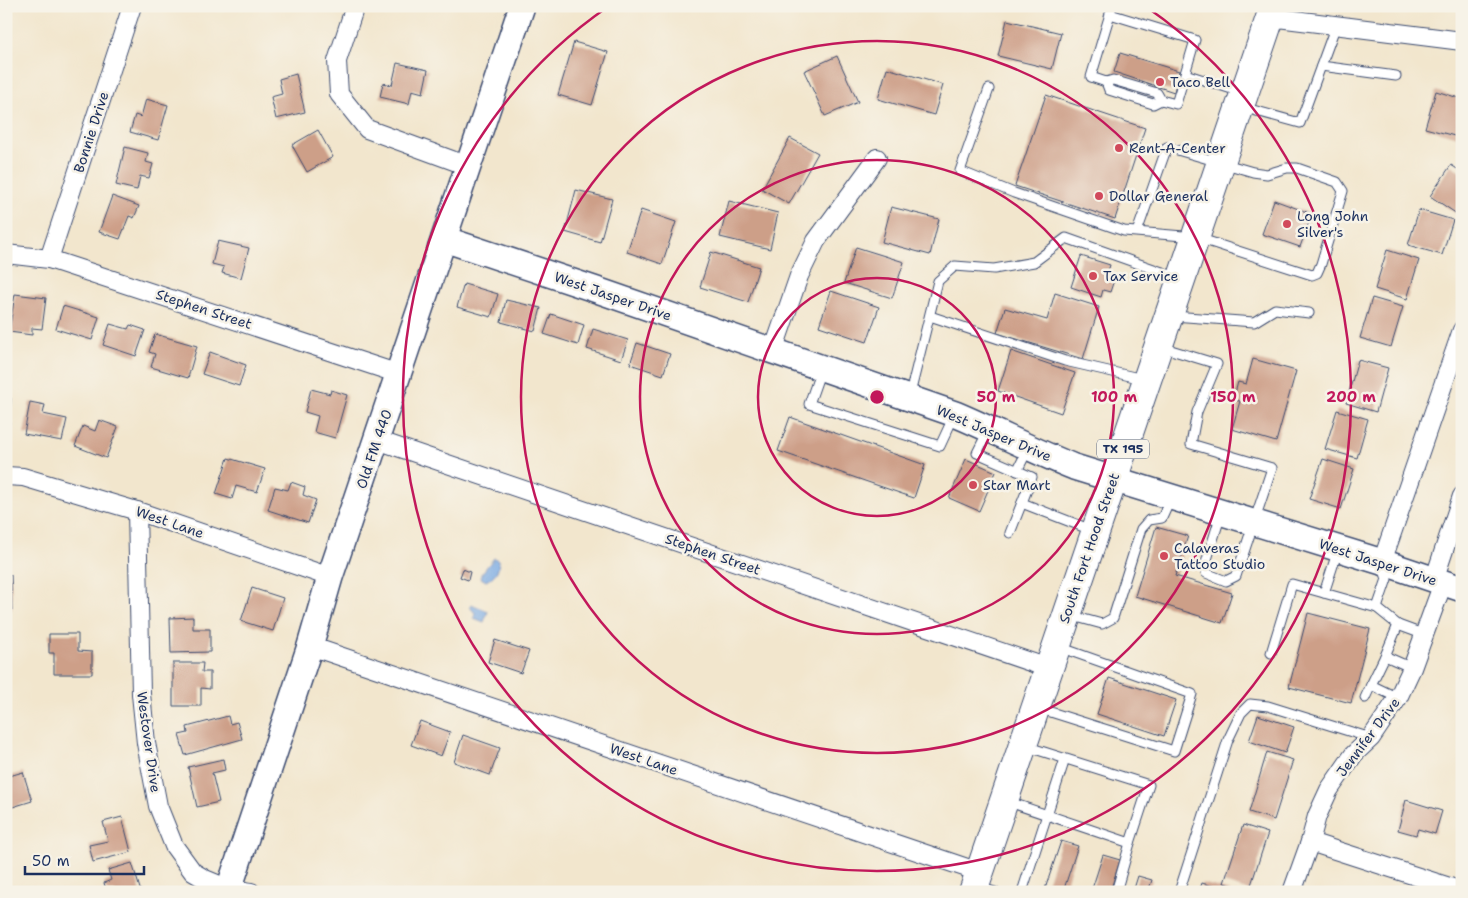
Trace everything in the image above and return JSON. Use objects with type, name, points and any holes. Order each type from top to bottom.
[{"type":"highway","name":"South Fort Hood Street","points":[[980,885],[1022,745],[1272,11]]},
{"type":"street","name":"Bonnie Drive","points":[[49,259],[132,6]]},
{"type":"street","points":[[355,6],[337,60],[339,94],[367,129],[468,166]]},
{"type":"street","name":"Old FM 440","points":[[236,891],[330,578],[522,6]]},
{"type":"street","points":[[1272,11],[1336,25],[1462,41]]},
{"type":"street","points":[[773,351],[799,276],[816,241],[877,158]]},
{"type":"street","name":"West Jasper Drive","points":[[444,240],[594,289],[955,414],[1074,467],[1382,562],[1446,584]]},
{"type":"street","name":"Stephen Street","points":[[6,254],[49,259],[400,374]]},
{"type":"street","points":[[1382,562],[1462,330]]},
{"type":"street","name":"Stephen Street","points":[[377,440],[1052,657]]},
{"type":"street","name":"West Lane","points":[[6,476],[23,476],[137,511],[330,578]]},
{"type":"street","name":"Jennifer Drive","points":[[1292,892],[1317,816],[1329,790],[1354,754],[1371,738],[1398,698],[1412,668],[1446,584],[1462,496]]},
{"type":"street","name":"Westover Drive","points":[[137,511],[141,694],[146,743],[158,806],[174,846],[192,872],[204,879],[236,891]]},
{"type":"street","name":"West Lane","points":[[310,646],[980,885]]},
{"type":"street","points":[[1310,842],[1462,891]]},
{"type":"lane","points":[[1111,10],[1195,40],[1176,104],[1161,100],[1157,93],[1113,80],[1106,82],[1091,77],[1111,10]]},
{"type":"lane","points":[[1185,74],[1300,123],[1336,25]]},
{"type":"lane","points":[[1321,66],[1396,76]]},
{"type":"lane","points":[[990,89],[960,171],[1014,193],[1124,230],[1137,232],[1194,237],[1312,275],[1317,273],[1321,264],[1343,191],[1338,182],[1296,168],[1287,168],[1267,174],[1253,172],[1167,147],[1137,232]]},
{"type":"lane","points":[[909,398],[938,281],[955,266],[994,270],[1034,262],[1066,238],[1180,279]]},
{"type":"lane","points":[[1168,315],[1254,322],[1275,309],[1309,313]]},
{"type":"lane","points":[[930,316],[1065,361],[1146,379]]},
{"type":"lane","points":[[1158,346],[1217,364],[1198,412],[1191,444],[1272,468],[1255,524],[1236,576],[1226,581],[1206,573],[1205,566],[1221,513]]},
{"type":"lane","points":[[821,368],[809,404],[940,446],[955,414]]},
{"type":"lane","points":[[989,428],[976,453],[1032,477],[1010,533]]},
{"type":"lane","points":[[1017,471],[1029,448]]},
{"type":"lane","points":[[1066,614],[1102,624],[1113,618],[1141,529],[1149,520],[1162,518],[1171,498]]},
{"type":"lane","points":[[1022,503],[1094,532]]},
{"type":"lane","points":[[1324,593],[1338,549]]},
{"type":"lane","points":[[1377,608],[1387,578],[1382,562]]},
{"type":"lane","points":[[1271,653],[1292,584],[1377,608],[1398,625],[1424,635]]},
{"type":"lane","points":[[1365,698],[1398,625]]},
{"type":"lane","points":[[1385,656],[1412,668]]},
{"type":"lane","points":[[1035,707],[1174,751],[1192,694],[1052,657]]},
{"type":"lane","points":[[1371,685],[1398,698]]},
{"type":"lane","points":[[1179,892],[1228,740],[1241,713],[1250,704],[1268,706],[1371,738]]},
{"type":"lane","points":[[1022,745],[1149,785],[1116,892]]},
{"type":"lane","points":[[1022,892],[1065,759]]},
{"type":"lane","points":[[1004,800],[1130,843]]},
{"type":"water","points":[[494,558],[499,563],[498,570],[486,581],[481,578],[481,574]]},
{"type":"water","points":[[471,604],[488,611],[484,622],[474,618],[475,613],[470,607]]},
{"type":"building","points":[[1007,20],[1061,33],[1052,69],[998,56]]},
{"type":"building","points":[[574,42],[608,52],[592,105],[558,95]]},
{"type":"building","name":"Taco Bell","points":[[1120,53],[1179,71],[1174,92],[1114,72]]},
{"type":"building","points":[[837,56],[858,102],[825,116],[804,71]]},
{"type":"building","points":[[397,63],[428,70],[423,93],[412,90],[409,104],[380,97],[383,83],[392,85]]},
{"type":"building","points":[[887,68],[943,85],[934,115],[878,99]]},
{"type":"building","points":[[296,74],[305,112],[276,119],[271,97],[282,94],[279,79]]},
{"type":"building","points":[[1436,91],[1462,99],[1462,138],[1425,128]]},
{"type":"building","points":[[1046,95],[1145,128],[1115,219],[1015,186]]},
{"type":"building","points":[[146,99],[168,105],[158,140],[130,132],[135,115],[141,117]]},
{"type":"building","points":[[318,130],[333,157],[307,172],[292,145]]},
{"type":"building","points":[[790,138],[818,153],[789,204],[762,189]]},
{"type":"building","points":[[125,147],[148,153],[146,162],[153,164],[149,178],[140,176],[137,190],[116,185]]},
{"type":"building","points":[[1451,165],[1462,172],[1462,213],[1460,216],[1430,196]]},
{"type":"building","points":[[576,190],[612,199],[600,242],[565,232]]},
{"type":"building","points":[[112,196],[139,206],[134,218],[129,216],[120,239],[99,232]]},
{"type":"building","name":"Long John Silver's","points":[[1274,200],[1312,214],[1300,247],[1262,234]]},
{"type":"building","points":[[729,201],[778,213],[770,249],[720,237]]},
{"type":"building","points":[[891,207],[939,219],[930,255],[882,242]]},
{"type":"building","points":[[641,210],[676,222],[662,264],[627,252]]},
{"type":"building","points":[[1419,210],[1453,220],[1442,255],[1408,245]]},
{"type":"building","points":[[218,241],[249,248],[241,278],[222,273],[224,267],[212,264]]},
{"type":"building","points":[[856,247],[904,262],[892,298],[844,283]]},
{"type":"building","points":[[1387,250],[1419,260],[1407,299],[1375,289]]},
{"type":"building","points":[[711,252],[759,267],[748,302],[700,287]]},
{"type":"building","name":"Tax Service","points":[[1081,256],[1110,265],[1107,274],[1115,277],[1110,292],[1103,290],[1101,297],[1071,287]]},
{"type":"building","points":[[464,284],[498,294],[491,317],[457,307]]},
{"type":"building","points":[[831,291],[879,307],[867,342],[819,326]]},
{"type":"building","points":[[1055,293],[1099,307],[1083,359],[997,333],[1005,308],[1047,320]]},
{"type":"building","points":[[15,294],[46,298],[42,329],[32,328],[32,335],[9,332]]},
{"type":"building","points":[[1372,298],[1403,307],[1391,347],[1360,338]]},
{"type":"building","points":[[506,300],[541,308],[535,331],[501,322]]},
{"type":"building","points":[[63,306],[99,317],[92,340],[56,329]]},
{"type":"building","points":[[551,314],[584,325],[578,345],[544,334]]},
{"type":"building","points":[[110,324],[128,329],[130,325],[145,330],[136,356],[103,345]]},
{"type":"building","points":[[593,329],[628,340],[621,360],[587,349]]},
{"type":"building","points":[[155,334],[197,346],[188,378],[151,367],[155,354],[149,352]]},
{"type":"building","points":[[637,343],[670,354],[663,375],[630,364]]},
{"type":"building","points":[[1011,351],[1075,373],[1061,413],[998,391]]},
{"type":"building","points":[[210,352],[246,365],[239,386],[202,374]]},
{"type":"building","points":[[1253,359],[1296,371],[1276,442],[1232,429],[1240,401],[1233,400],[1238,382],[1246,384]]},
{"type":"building","points":[[1358,360],[1388,368],[1376,412],[1346,403]]},
{"type":"building","points":[[311,389],[330,394],[331,390],[347,395],[335,438],[314,432],[318,416],[305,412]]},
{"type":"building","points":[[6,398],[11,398],[9,435],[6,435]]},
{"type":"building","points":[[30,402],[45,405],[43,414],[67,419],[62,441],[24,434]]},
{"type":"building","points":[[1337,410],[1368,419],[1357,458],[1325,449]]},
{"type":"building","points":[[790,417],[925,465],[914,498],[778,451]]},
{"type":"building","points":[[99,420],[118,427],[106,458],[75,446],[83,426],[95,431]]},
{"type":"building","points":[[228,458],[265,469],[257,492],[236,486],[232,499],[216,494]]},
{"type":"building","name":"Star Mart","points":[[966,459],[996,472],[979,511],[949,498]]},
{"type":"building","points":[[1323,459],[1354,469],[1341,509],[1309,499]]},
{"type":"building","points":[[291,482],[305,487],[303,495],[316,500],[308,523],[268,510],[275,487],[288,490]]},
{"type":"building","points":[[1156,527],[1188,536],[1175,576],[1232,593],[1222,623],[1135,596]]},
{"type":"building","points":[[463,569],[470,572],[468,580],[460,577]]},
{"type":"building","points":[[6,575],[11,575],[12,610],[6,610]]},
{"type":"building","points":[[252,588],[283,598],[273,631],[241,621]]},
{"type":"building","points":[[1308,613],[1370,629],[1351,703],[1289,687]]},
{"type":"building","points":[[193,617],[193,629],[210,629],[210,652],[171,653],[170,618]]},
{"type":"building","points":[[49,634],[78,634],[78,651],[92,652],[92,674],[54,674],[54,653],[49,653]]},
{"type":"building","points":[[495,640],[529,651],[521,673],[488,662]]},
{"type":"building","points":[[173,663],[203,663],[202,672],[210,672],[210,689],[201,688],[201,706],[173,706]]},
{"type":"building","points":[[1109,678],[1176,700],[1164,736],[1097,714]]},
{"type":"building","points":[[1258,715],[1294,727],[1285,753],[1249,741]]},
{"type":"building","points":[[228,716],[230,724],[237,722],[242,739],[185,755],[179,735],[188,733],[187,727]]},
{"type":"building","points":[[420,721],[450,732],[441,756],[411,745]]},
{"type":"building","points":[[463,735],[500,748],[490,775],[454,762]]},
{"type":"building","points":[[1267,752],[1293,760],[1274,820],[1249,812]]},
{"type":"building","points":[[223,759],[225,770],[212,773],[219,802],[197,807],[188,767]]},
{"type":"building","points":[[23,772],[32,801],[6,809],[6,777]]},
{"type":"building","points":[[1406,800],[1442,811],[1435,834],[1418,829],[1416,835],[1398,830]]},
{"type":"building","points":[[122,817],[131,852],[93,862],[89,845],[108,841],[103,822]]},
{"type":"building","points":[[1243,825],[1268,833],[1249,891],[1224,883]]},
{"type":"building","points":[[1061,841],[1078,846],[1063,892],[1044,892]]},
{"type":"building","points":[[1103,855],[1120,860],[1110,892],[1091,892]]},
{"type":"building","points":[[132,863],[141,892],[107,892],[104,883],[111,880],[108,870]]},
{"type":"building","points":[[1138,876],[1152,880],[1148,892],[1133,892]]},
{"type":"building","points":[[1202,883],[1230,891],[1230,892],[1199,892]]},
{"type":"place","name":"Taco Bell","points":[[1160,82]]},
{"type":"place","name":"Rent-A-Center","points":[[1119,148]]},
{"type":"place","name":"Dollar General","points":[[1099,196]]},
{"type":"place","name":"Long John Silver's","points":[[1287,224]]},
{"type":"place","name":"Tax Service","points":[[1093,276]]},
{"type":"place","name":"Star Mart","points":[[973,485]]},
{"type":"place","name":"Calaveras Tattoo Studio","points":[[1164,556]]}]
